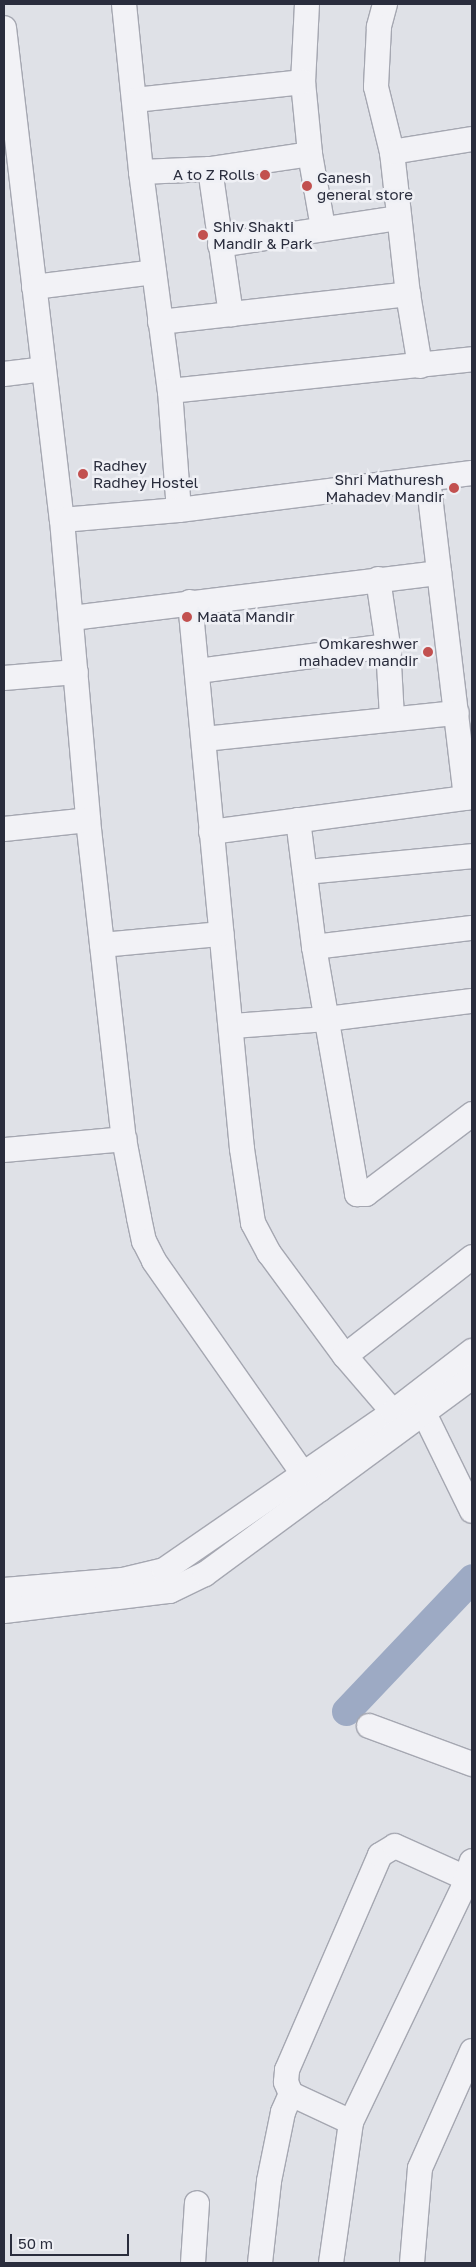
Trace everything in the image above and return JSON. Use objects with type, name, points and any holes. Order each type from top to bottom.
[{"type":"street","points":[[124,4],[142,172],[170,391],[179,510]]},
{"type":"street","points":[[307,4],[303,82],[310,154],[323,228]]},
{"type":"street","points":[[385,4],[379,28],[376,87],[392,152],[408,294],[420,366]]},
{"type":"street","points":[[4,28],[62,520],[72,618],[88,820],[124,1139],[144,1241],[154,1261],[311,1482]]},
{"type":"street","points":[[135,100],[303,82]]},
{"type":"street","points":[[392,152],[472,139]]},
{"type":"street","points":[[142,172],[210,169],[310,154]]},
{"type":"street","points":[[210,169],[231,314]]},
{"type":"street","points":[[220,244],[399,218]]},
{"type":"street","points":[[34,287],[154,272]]},
{"type":"street","points":[[160,322],[408,294]]},
{"type":"street","points":[[170,391],[472,359]]},
{"type":"street","points":[[4,374],[44,369]]},
{"type":"street","points":[[62,520],[179,510],[472,473]]},
{"type":"street","points":[[211,832],[469,797],[428,479]]},
{"type":"street","points":[[72,618],[190,602],[439,573]]},
{"type":"street","points":[[378,579],[388,646],[392,718]]},
{"type":"street","points":[[190,602],[198,671],[221,934],[232,1026],[242,1149],[253,1223],[269,1253],[345,1356],[393,1412]]},
{"type":"street","points":[[198,671],[388,646]]},
{"type":"street","points":[[4,678],[76,672]]},
{"type":"street","points":[[204,739],[392,718],[457,713]]},
{"type":"street","points":[[4,829],[88,820]]},
{"type":"street","points":[[298,820],[307,872],[314,946],[357,1194],[366,1194],[472,1114]]},
{"type":"street","points":[[307,872],[472,856]]},
{"type":"street","points":[[314,946],[472,928]]},
{"type":"street","points":[[102,945],[221,934]]},
{"type":"street","points":[[232,1026],[327,1019],[472,1001]]},
{"type":"street","points":[[4,1150],[124,1139]]},
{"type":"street","points":[[345,1356],[472,1257]]},
{"type":"street","points":[[4,1611],[170,1591],[205,1574],[393,1412],[472,1351]]},
{"type":"street","points":[[4,1590],[123,1580],[164,1570],[311,1482],[423,1411],[472,1376]]},
{"type":"street","points":[[423,1411],[472,1511]]},
{"type":"street","points":[[369,1726],[472,1764]]},
{"type":"street","points":[[331,2263],[352,2122],[468,1880],[395,1846],[380,1855],[287,2070],[286,2082],[291,2094],[352,2122]]},
{"type":"street","points":[[412,2263],[420,2168],[472,2051]]},
{"type":"street","points":[[260,2263],[269,2181],[283,2112],[291,2094]]},
{"type":"street","points":[[193,2263],[196,2203]]},
{"type":"waterway","points":[[346,1711],[472,1578]]},
{"type":"place","name":"A to Z Rolls","points":[[265,175]]},
{"type":"place","name":"Ganesh general store","points":[[307,186]]},
{"type":"place","name":"Shiv Shakti Mandir & Park","points":[[203,235]]},
{"type":"place","name":"Radhey Radhey Hostel","points":[[83,474]]},
{"type":"place","name":"Shri Mathuresh Mahadev Mandir","points":[[454,488]]},
{"type":"place","name":"Maata Mandir","points":[[187,617]]},
{"type":"place","name":"Omkareshwer mahadev mandir","points":[[428,652]]}]
